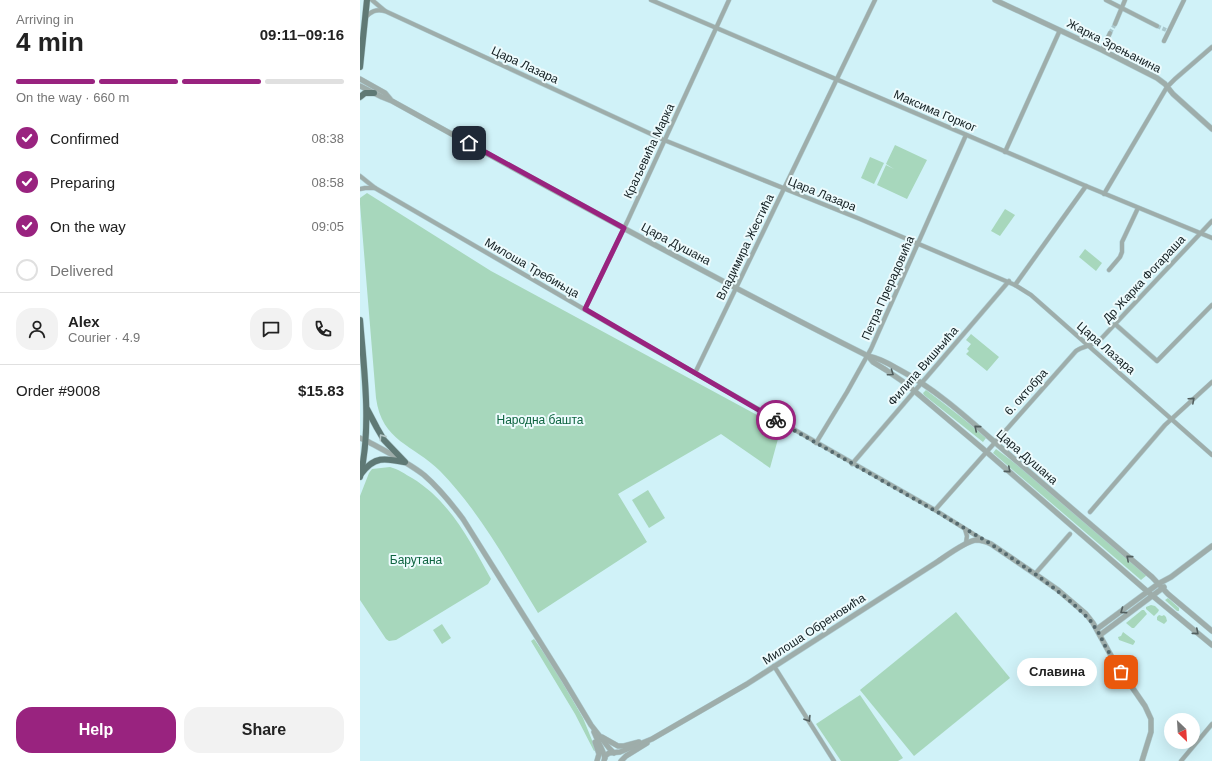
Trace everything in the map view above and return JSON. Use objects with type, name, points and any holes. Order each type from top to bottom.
[{"type":"main road","points":[[360,67],[367,0]]},
{"type":"main road","points":[[360,97],[365,93],[374,93]]},
{"type":"main road","points":[[360,320],[367,407],[360,476]]},
{"type":"main road","points":[[367,407],[384,440],[405,462]]},
{"type":"main road","points":[[360,476],[365,468],[374,461],[389,459],[405,462]]},
{"type":"street","name":"Цара Лазара","points":[[372,0],[386,11],[664,140],[1009,281],[1031,295],[1212,455]]},
{"type":"street","name":"Максима Горког","points":[[651,0],[1004,152],[1212,238]]},
{"type":"street","name":"Краљевића Марка","points":[[585,309],[729,0]]},
{"type":"street","name":"Владимира Жестића","points":[[695,373],[875,0]]},
{"type":"street","name":"Жарка Зрењанина","points":[[995,0],[1102,50],[1160,80],[1173,94],[1212,129]]},
{"type":"street","points":[[1106,0],[1157,26]]},
{"type":"street","points":[[1115,24],[1125,0]]},
{"type":"street","points":[[1164,40],[1167,31],[1184,0]]},
{"type":"street","points":[[366,18],[370,12],[386,11]]},
{"type":"street","points":[[1004,152],[1060,30]]},
{"type":"street","points":[[1102,50],[1110,34]]},
{"type":"street","points":[[1104,194],[1167,87],[1212,47]]},
{"type":"street","name":"Цара Душана","points":[[360,80],[385,93],[392,101]]},
{"type":"street","name":"Цара Душана","points":[[360,86],[392,101],[508,166],[736,288],[922,382],[1152,577],[1212,631]]},
{"type":"street","name":"Петра Прерадовића","points":[[816,443],[868,356],[966,135]]},
{"type":"street","name":"Милоша Требињца","points":[[360,176],[375,188],[852,464],[935,510],[965,528],[1058,590],[1086,614],[1097,629],[1114,661],[1145,706],[1151,720],[1151,732],[1142,761]]},
{"type":"street","points":[[1015,285],[1086,186]]},
{"type":"street","points":[[360,190],[365,188],[375,188]]},
{"type":"street","points":[[1109,270],[1120,257],[1122,252],[1122,242],[1138,208]]},
{"type":"street","name":"Др Жарка Фогараша","points":[[1088,346],[1097,343],[1212,221]]},
{"type":"street","name":"Филипа Вишњића","points":[[852,464],[1009,281]]},
{"type":"street","points":[[1115,324],[1157,361],[1212,306]]},
{"type":"street","name":"6. октобра","points":[[935,510],[1076,351],[1088,346]]},
{"type":"street","name":"Цара Душана","points":[[868,356],[873,362],[914,391],[986,451],[1148,592],[1212,645]]},
{"type":"street","points":[[1090,512],[1171,419],[1212,382]]},
{"type":"street","points":[[363,439],[405,462],[424,475],[445,496],[463,519],[591,725],[609,748],[620,757],[621,761],[652,739]]},
{"type":"street","points":[[965,528],[967,536],[966,543]]},
{"type":"street","points":[[1035,574],[1070,534]]},
{"type":"street","name":"Милоша Обреновића","points":[[652,739],[740,688],[966,543],[976,540],[986,542]]},
{"type":"street","points":[[1097,629],[1212,546]]},
{"type":"street","points":[[1100,635],[1163,588],[1168,579]]},
{"type":"street","points":[[774,666],[834,761]]},
{"type":"street","points":[[1181,761],[1212,724]]},
{"type":"street","points":[[591,725],[603,752],[604,760]]},
{"type":"street","points":[[594,733],[599,754],[598,761]]},
{"type":"street","points":[[600,736],[618,746],[644,742]]},
{"type":"street","points":[[604,760],[609,753],[626,750],[652,739]]},
{"type":"green space","points":[[895,145],[927,160],[907,199],[877,185],[886,165],[894,169],[886,164]]},
{"type":"green space","points":[[870,157],[884,163],[874,184],[861,178]]},
{"type":"green space","name":"Народна башта","points":[[367,193],[491,271],[781,428],[770,468],[721,434],[618,494],[647,542],[538,613],[493,539],[468,504],[440,471],[400,441],[392,433],[379,413],[376,398],[360,204],[360,198]]},
{"type":"green space","points":[[1005,209],[1015,215],[1000,236],[991,231]]},
{"type":"green space","points":[[1085,249],[1102,263],[1096,271],[1079,257]]},
{"type":"green space","points":[[971,334],[999,357],[987,371],[966,354],[969,351],[967,349],[971,344],[966,340]]},
{"type":"green space","points":[[926,390],[986,438],[983,442],[924,395],[923,393]]},
{"type":"green space","points":[[996,449],[1024,470],[1147,575],[1141,580],[993,453]]},
{"type":"green space","name":"Барутана","points":[[390,467],[404,473],[425,487],[448,510],[467,536],[491,579],[488,584],[396,640],[389,641],[386,639],[360,600],[360,496],[372,469]]},
{"type":"green space","points":[[648,490],[665,518],[649,528],[632,500]]},
{"type":"green space","points":[[1168,598],[1179,608],[1179,611],[1177,611],[1165,600]]},
{"type":"green space","points":[[1151,605],[1155,606],[1159,610],[1154,616],[1146,609],[1146,607]]},
{"type":"green space","points":[[1144,610],[1147,614],[1134,628],[1126,623]]},
{"type":"green space","points":[[956,612],[1010,678],[914,756],[860,690]]},
{"type":"green space","points":[[1159,615],[1164,615],[1166,617],[1167,621],[1164,624],[1157,620]]},
{"type":"green space","points":[[442,624],[451,638],[442,644],[433,630]]},
{"type":"green space","points":[[1123,632],[1135,641],[1133,645],[1119,640],[1118,637],[1121,636]]},
{"type":"green space","points":[[534,639],[553,666],[583,718],[596,750],[594,751],[575,714],[531,641]]},
{"type":"green space","points":[[860,695],[903,758],[898,761],[841,761],[816,724]]},
{"type":"tunnel","points":[[1110,33],[1115,24]]},
{"type":"tunnel","points":[[1157,26],[1166,30]]},
{"type":"way so far","points":[[776,420],[965,528],[1038,576],[1086,614],[1121,672]]},
{"type":"place","name":"Славина","points":[[1121,672]]},
{"type":"route","points":[[469,143],[508,166],[624,228],[585,309],[776,420]]}]
